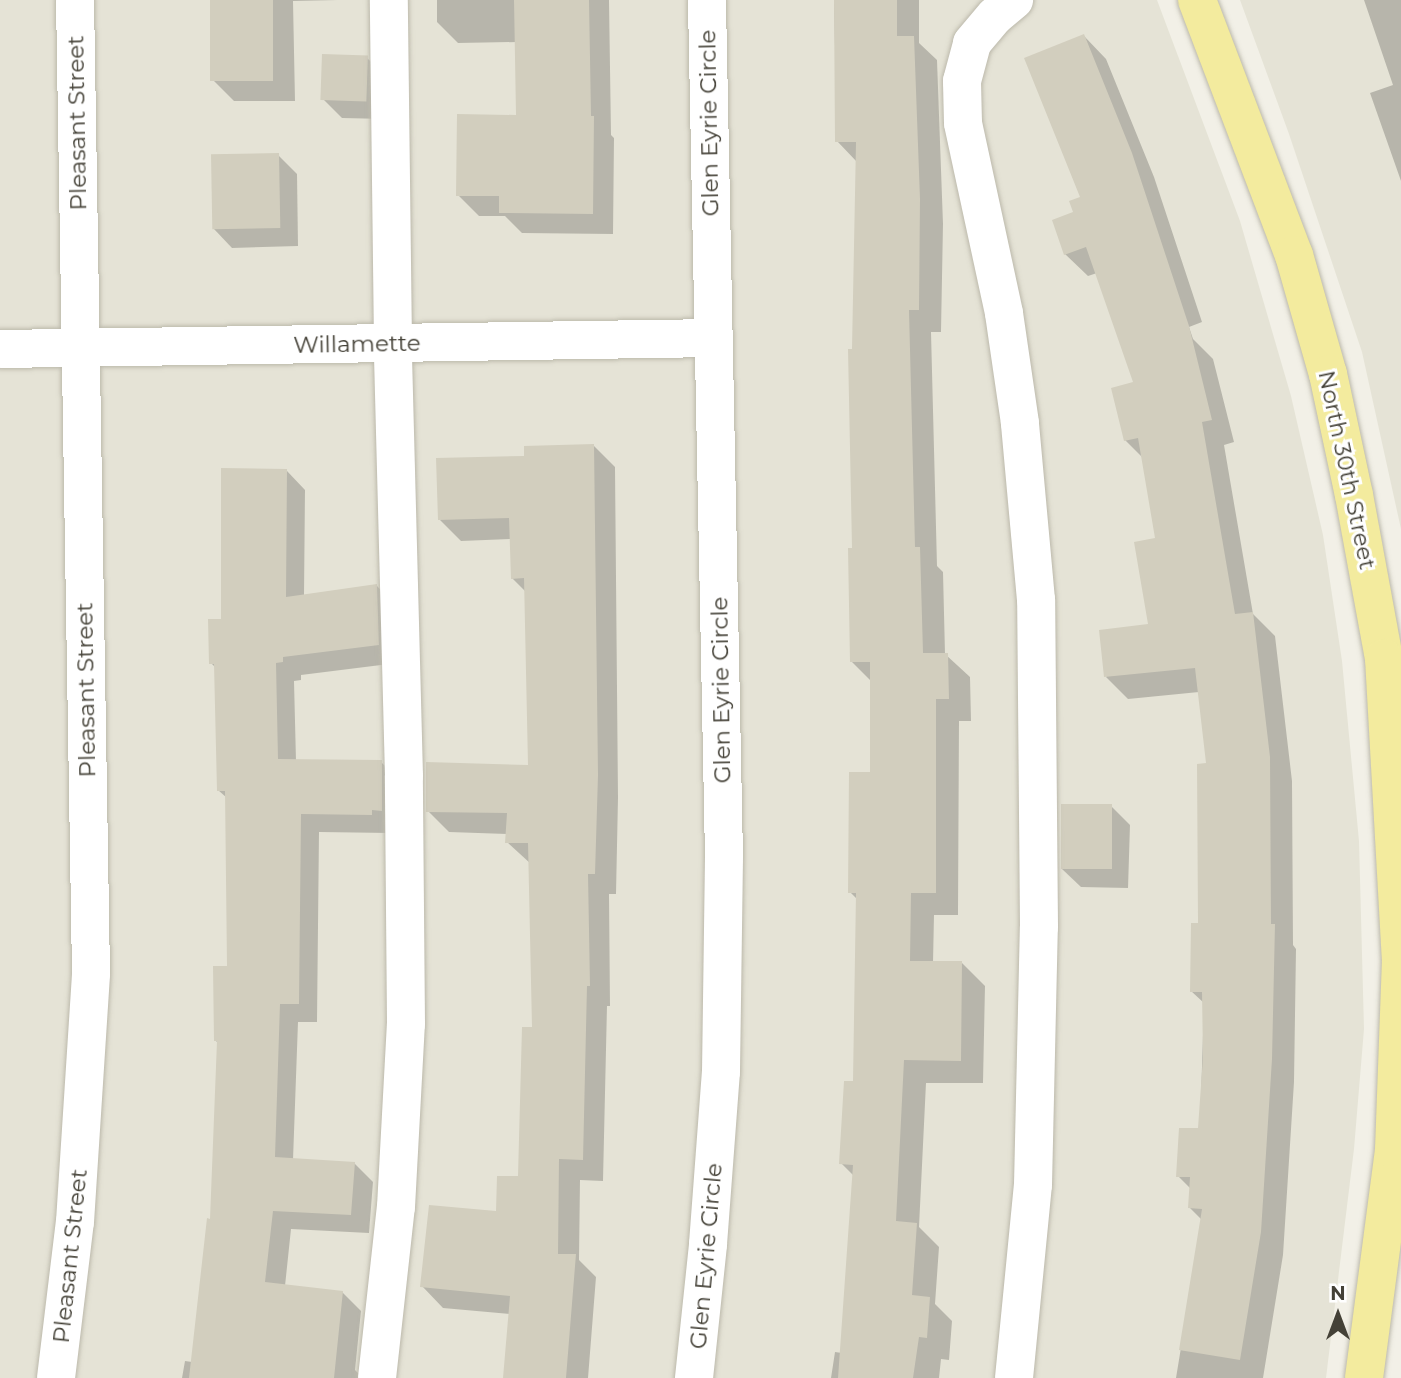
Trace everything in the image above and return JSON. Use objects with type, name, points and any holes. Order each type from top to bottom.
[{"type":"main road","name":"North 30th Street","points":[[1197,0],[1294,255],[1328,374],[1384,658],[1401,961],[1394,1150],[1364,1378]]},
{"type":"street","name":"Pleasant Street","points":[[56,1378],[75,1222],[91,974],[75,0]]},
{"type":"street","points":[[377,1378],[396,1207],[405,1024],[404,776],[393,344],[389,0]]},
{"type":"street","name":"Glen Eyrie Circle","points":[[694,1378],[708,1244],[721,1072],[724,857],[707,0]]},
{"type":"street","points":[[1014,0],[995,16],[972,43],[962,81],[963,123],[1004,313],[1020,423],[1036,600],[1039,928],[1033,1185],[1014,1378]]},
{"type":"street","name":"Willamette","points":[[0,349],[714,338]]},
{"type":"shaded area","points":[[0,0],[1157,0],[1240,221],[1291,396],[1323,535],[1342,661],[1359,841],[1364,1029],[1354,1149],[1326,1378],[0,1378]]},
{"type":"shaded area","points":[[1240,0],[1401,0],[1401,529],[1362,352],[1289,134]]},
{"type":"building","points":[[210,0],[273,0],[273,81],[210,81]]},
{"type":"building","points":[[514,0],[589,0],[591,116],[594,116],[593,214],[499,213],[499,196],[456,196],[457,114],[516,115]]},
{"type":"building","points":[[834,0],[897,0],[897,36],[914,36],[920,199],[919,310],[909,310],[915,547],[920,547],[923,653],[948,653],[949,699],[936,699],[936,893],[911,893],[910,961],[962,961],[961,1061],[904,1060],[896,1221],[917,1223],[912,1295],[930,1297],[927,1338],[919,1337],[913,1378],[838,1378],[853,1165],[839,1164],[844,1081],[853,1081],[856,893],[848,893],[849,772],[870,772],[870,662],[850,662],[848,548],[852,548],[848,349],[852,349],[856,142],[835,142]]},
{"type":"building","points":[[1084,34],[1132,153],[1189,326],[1212,420],[1202,422],[1235,614],[1253,612],[1270,757],[1271,924],[1275,924],[1272,1059],[1261,1232],[1240,1360],[1179,1350],[1202,1209],[1188,1208],[1190,1177],[1176,1177],[1179,1128],[1198,1128],[1203,1057],[1202,992],[1190,992],[1191,923],[1198,923],[1197,764],[1206,763],[1195,668],[1104,677],[1099,630],[1148,624],[1134,542],[1155,538],[1138,438],[1124,441],[1111,388],[1133,382],[1086,247],[1064,255],[1052,220],[1073,212],[1069,201],[1080,197],[1024,58]]},
{"type":"building","points":[[322,54],[368,56],[366,102],[320,100]]},
{"type":"building","points":[[279,153],[280,228],[212,229],[211,154]]},
{"type":"building","points":[[594,444],[598,775],[595,874],[588,874],[590,986],[587,986],[583,1160],[559,1159],[558,1254],[576,1254],[566,1378],[503,1378],[510,1296],[420,1287],[429,1205],[496,1211],[497,1176],[518,1176],[522,1027],[532,1027],[528,843],[505,843],[507,813],[426,812],[426,762],[528,765],[524,578],[511,579],[509,518],[438,520],[436,458],[524,456],[524,446]]},
{"type":"building","points":[[221,468],[287,469],[286,597],[377,584],[379,645],[283,657],[283,662],[276,663],[278,759],[382,760],[382,811],[372,810],[372,815],[301,814],[299,1004],[280,1004],[275,1157],[355,1162],[351,1215],[273,1211],[265,1282],[343,1291],[334,1378],[189,1378],[207,1218],[210,1219],[217,1041],[214,1041],[213,966],[227,966],[225,791],[217,791],[214,664],[209,664],[208,619],[221,619]]},
{"type":"building","points":[[1061,804],[1112,804],[1112,869],[1061,869]]}]
